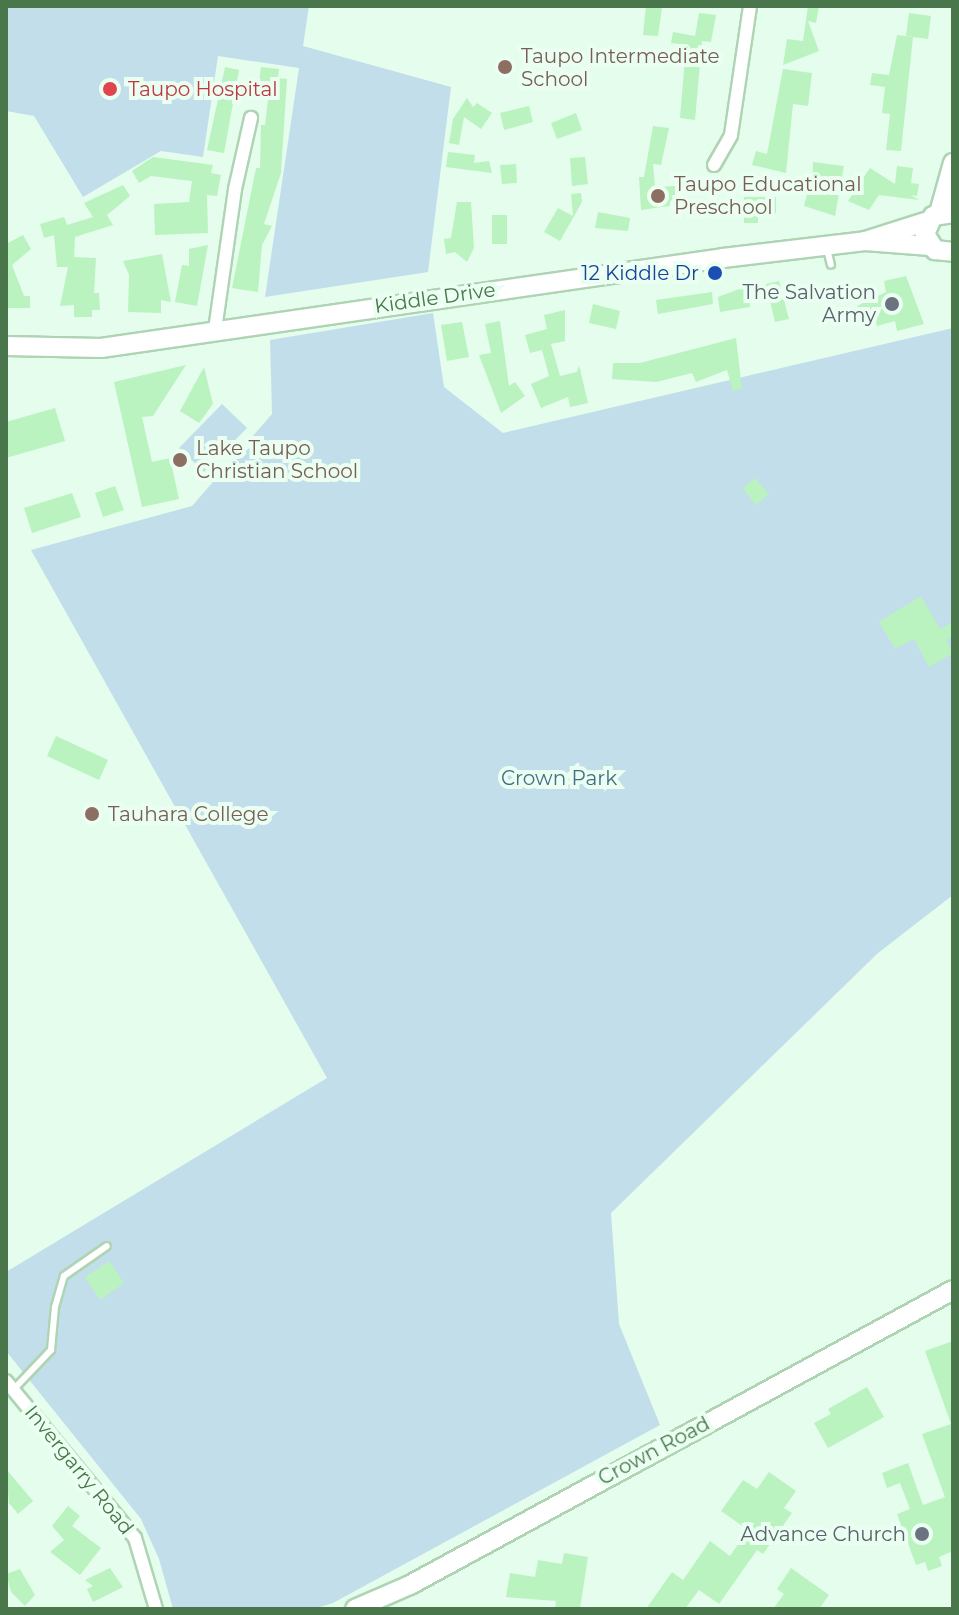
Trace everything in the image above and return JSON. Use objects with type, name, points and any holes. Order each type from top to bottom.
[{"type":"street","points":[[714,165],[731,135],[750,6]]},
{"type":"street","points":[[215,330],[235,189],[251,118]]},
{"type":"street","points":[[946,252],[940,216],[953,163]]},
{"type":"street","name":"Kiddle Drive","points":[[6,346],[101,348],[865,241],[940,216]]},
{"type":"street","name":"Kiddle Drive","points":[[865,241],[946,252]]},
{"type":"street","name":"Crown Road","points":[[355,1609],[410,1585],[953,1290]]},
{"type":"street","name":"Invergarry Road","points":[[10,1385],[135,1538],[156,1609]]},
{"type":"lane","points":[[826,246],[831,265]]},
{"type":"lane","points":[[10,1385],[51,1350],[55,1307],[64,1276],[107,1246]]},
{"type":"green space","points":[[6,6],[309,6],[303,46],[451,87],[428,272],[265,297],[299,68],[218,56],[203,157],[161,151],[83,197],[34,116],[6,111]]},
{"type":"green space","name":"Crown Park","points":[[433,313],[444,387],[503,433],[953,328],[953,895],[878,953],[611,1213],[619,1324],[660,1425],[333,1603],[314,1609],[173,1609],[159,1559],[141,1519],[6,1351],[6,1272],[327,1078],[31,550],[192,506],[272,414],[270,340]]},
{"type":"green space","points":[[222,404],[247,428],[204,472],[179,448]]},
{"type":"building","points":[[646,6],[662,8],[658,36],[643,35]]},
{"type":"building","points":[[808,6],[819,6],[816,23],[808,21],[819,51],[783,65],[787,39],[803,41]]},
{"type":"building","points":[[699,13],[716,15],[711,42],[702,41],[695,120],[680,118],[686,45],[671,43],[673,32],[695,36]]},
{"type":"building","points":[[909,13],[931,16],[928,39],[906,36]]},
{"type":"building","points":[[897,35],[913,37],[901,151],[886,150],[890,114],[882,113],[885,87],[870,85],[872,73],[889,75]]},
{"type":"building","points":[[225,67],[239,70],[224,153],[207,150]]},
{"type":"building","points":[[261,67],[279,69],[278,78],[287,79],[281,173],[264,224],[272,226],[262,245],[258,292],[232,288],[256,168],[260,168],[261,125],[265,125],[269,91],[258,90]]},
{"type":"building","points":[[783,69],[812,73],[808,106],[793,104],[786,173],[752,165],[756,151],[767,154]]},
{"type":"building","points":[[467,98],[473,107],[477,103],[492,113],[481,129],[464,117],[459,145],[449,143],[453,119]]},
{"type":"building","points":[[529,106],[533,122],[504,130],[500,113]]},
{"type":"building","points":[[576,113],[582,130],[557,139],[551,123]]},
{"type":"building","points":[[653,126],[669,128],[661,165],[653,164],[655,187],[675,186],[676,205],[641,210],[639,177],[644,177]]},
{"type":"building","points":[[448,152],[475,155],[474,163],[489,161],[492,173],[446,167]]},
{"type":"building","points":[[153,157],[213,165],[211,173],[221,175],[217,196],[207,195],[208,233],[155,235],[154,204],[189,202],[192,181],[151,176],[139,183],[132,171]]},
{"type":"building","points":[[585,157],[588,184],[572,186],[570,158]]},
{"type":"building","points":[[813,162],[844,166],[835,216],[804,206],[807,194],[812,195]]},
{"type":"building","points":[[516,164],[517,183],[502,184],[500,165]]},
{"type":"building","points":[[897,166],[913,168],[911,183],[919,184],[917,196],[911,195],[919,200],[879,195],[869,210],[848,201],[870,168],[895,184]]},
{"type":"building","points":[[123,185],[130,196],[107,215],[113,225],[75,237],[74,257],[96,258],[94,293],[99,293],[100,310],[92,310],[92,317],[74,317],[74,305],[60,306],[68,267],[57,267],[54,235],[44,238],[40,224],[64,217],[67,225],[93,217],[84,203]]},
{"type":"building","points":[[581,193],[582,202],[560,241],[544,232],[558,208],[573,216],[571,194]]},
{"type":"building","points":[[744,197],[776,197],[776,213],[758,215],[758,223],[744,223]]},
{"type":"building","points":[[457,202],[471,202],[474,248],[467,262],[455,252],[446,254],[444,239],[451,238]]},
{"type":"building","points":[[598,212],[630,218],[628,231],[595,228]]},
{"type":"building","points":[[492,215],[507,215],[507,244],[492,244]]},
{"type":"building","points":[[23,235],[31,249],[12,265],[24,296],[30,296],[30,308],[6,308],[6,244]]},
{"type":"building","points":[[208,245],[197,306],[175,302],[182,265],[189,266],[189,249]]},
{"type":"building","points":[[162,254],[171,302],[161,300],[161,313],[128,312],[129,275],[123,261]]},
{"type":"building","name":"The Salvation Army","points":[[906,276],[924,324],[897,331],[895,321],[877,326],[875,318],[861,321],[857,306],[886,292],[884,281]]},
{"type":"building","points":[[779,281],[789,319],[775,322],[766,284]]},
{"type":"building","points":[[747,286],[750,307],[720,312],[718,297]]},
{"type":"building","points":[[712,292],[713,304],[658,314],[656,300]]},
{"type":"building","points":[[593,304],[620,311],[616,329],[589,323]]},
{"type":"building","points":[[565,310],[565,341],[551,344],[560,376],[577,372],[579,365],[588,403],[570,407],[568,397],[541,408],[531,384],[549,376],[542,350],[530,353],[525,335],[547,329],[544,315]]},
{"type":"building","points":[[500,321],[509,386],[515,382],[525,396],[501,413],[479,355],[491,353],[485,324]]},
{"type":"building","points":[[462,322],[469,357],[447,361],[441,325]]},
{"type":"building","points":[[736,338],[742,389],[733,391],[727,370],[696,382],[692,373],[656,382],[612,379],[613,363],[640,363]]},
{"type":"building","points":[[186,365],[153,416],[142,417],[152,462],[170,458],[179,499],[142,507],[114,382]]},
{"type":"building","points":[[204,367],[213,404],[199,423],[180,411]]},
{"type":"building","points":[[55,408],[65,441],[6,458],[6,422]]},
{"type":"building","points":[[755,478],[769,494],[756,505],[743,488]]},
{"type":"building","points":[[115,486],[124,510],[103,517],[95,493]]},
{"type":"building","points":[[72,493],[81,517],[32,533],[24,508]]},
{"type":"building","points":[[921,596],[940,629],[953,622],[953,636],[946,640],[953,653],[929,667],[914,639],[895,649],[879,622]]},
{"type":"building","points":[[56,736],[108,760],[99,780],[47,756]]},
{"type":"building","points":[[109,1261],[124,1283],[100,1300],[85,1277]]},
{"type":"building","points":[[953,1341],[953,1551],[939,1557],[942,1566],[928,1571],[925,1562],[916,1565],[897,1514],[910,1509],[900,1483],[887,1488],[882,1473],[908,1463],[923,1505],[945,1497],[922,1434],[951,1424],[925,1351]]},
{"type":"building","points":[[867,1387],[884,1417],[828,1448],[814,1423],[831,1414],[828,1409]]},
{"type":"building","points":[[6,1469],[33,1501],[18,1514],[9,1503]]},
{"type":"building","points":[[769,1472],[796,1491],[784,1508],[792,1513],[763,1554],[757,1550],[719,1604],[699,1590],[685,1609],[646,1609],[672,1572],[683,1580],[710,1541],[730,1556],[748,1530],[721,1511],[743,1480],[757,1489]]},
{"type":"building","points":[[68,1506],[80,1516],[72,1526],[101,1548],[80,1575],[50,1552],[64,1540],[52,1526]]},
{"type":"building","points":[[564,1553],[588,1557],[580,1609],[555,1609],[556,1601],[506,1597],[510,1573],[535,1577],[538,1560],[562,1564]]},
{"type":"building","points":[[110,1568],[123,1587],[93,1602],[87,1589],[93,1586],[85,1580]]},
{"type":"building","points":[[791,1568],[829,1595],[819,1609],[773,1609],[784,1594],[777,1589]]},
{"type":"building","points":[[20,1569],[35,1595],[25,1606],[11,1592],[6,1574]]},
{"type":"place","name":"Taupo Intermediate School","points":[[505,67]]},
{"type":"place","name":"Taupo Hospital","points":[[110,89]]},
{"type":"place","name":"Taupo Educational Preschool","points":[[658,196]]},
{"type":"place","name":"12 Kiddle Dr","points":[[715,273]]},
{"type":"place","name":"The Salvation Army","points":[[892,304]]},
{"type":"place","name":"Lake Taupo Christian School","points":[[180,460]]},
{"type":"place","name":"Tauhara College","points":[[92,814]]},
{"type":"place","name":"Advance Church","points":[[922,1534]]}]
